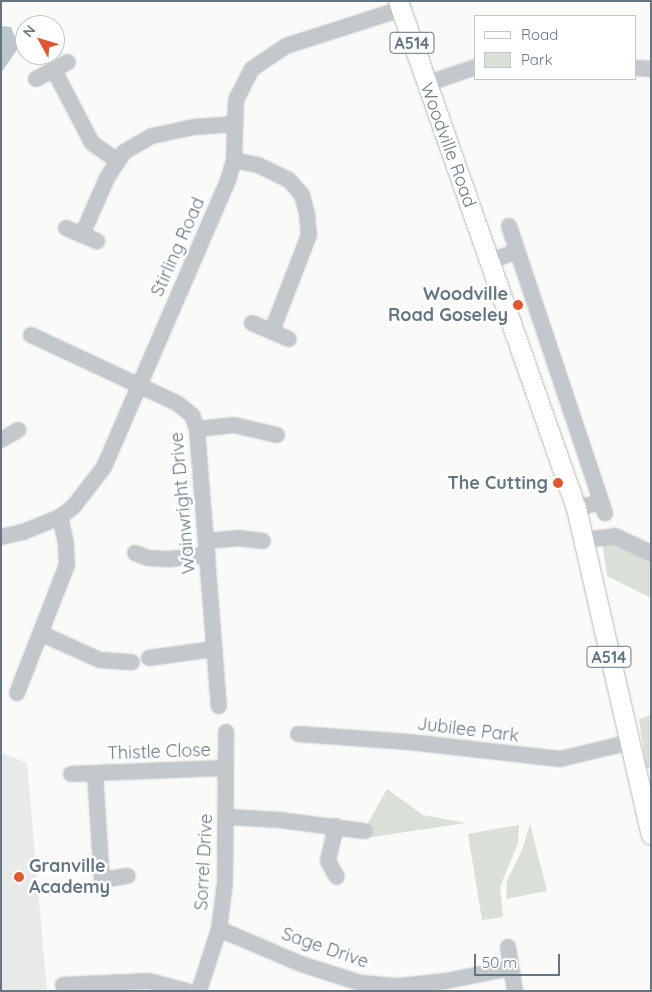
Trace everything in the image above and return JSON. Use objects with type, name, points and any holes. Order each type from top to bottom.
[{"type":"main road","name":"Woodville Road","points":[[399,5],[576,508],[584,540]]},
{"type":"main road","name":"A514","points":[[584,540],[597,610],[651,835]]},
{"type":"street","name":"Stirling Road","points":[[1,537],[23,532],[60,516],[74,506],[104,467],[234,160],[233,124],[242,83],[265,57],[286,46],[399,5]]},
{"type":"street","points":[[36,79],[68,62]]},
{"type":"street","points":[[426,84],[474,68]]},
{"type":"street","points":[[637,68],[651,68]]},
{"type":"street","points":[[54,70],[92,143],[116,160]]},
{"type":"street","points":[[82,235],[116,160],[124,152],[152,136],[194,127],[233,124]]},
{"type":"street","points":[[234,160],[258,165],[289,180],[302,195],[307,214],[309,235],[272,331]]},
{"type":"street","points":[[509,226],[603,508],[576,508]]},
{"type":"street","points":[[66,228],[97,241]]},
{"type":"street","points":[[490,261],[517,251]]},
{"type":"street","points":[[252,323],[289,339]]},
{"type":"street","name":"Wainwright Drive","points":[[31,335],[176,403],[192,415],[197,429],[219,706]]},
{"type":"street","points":[[197,429],[234,425],[277,435]]},
{"type":"street","points":[[1,440],[18,430]]},
{"type":"street","points":[[16,693],[67,565],[66,542],[60,516]]},
{"type":"street","points":[[584,540],[615,536],[651,553]]},
{"type":"street","points":[[135,553],[148,558],[170,559],[238,538],[263,540]]},
{"type":"street","points":[[40,633],[100,660],[132,662]]},
{"type":"street","points":[[149,658],[214,649]]},
{"type":"street","name":"Sorrel Drive","points":[[199,991],[219,929],[226,883],[227,818],[224,768],[226,732]]},
{"type":"street","name":"Jubilee Park","points":[[298,734],[409,742],[560,759],[630,742]]},
{"type":"street","name":"Thistle Close","points":[[71,774],[224,768]]},
{"type":"street","name":"Thistle Close","points":[[95,773],[102,880],[128,876]]},
{"type":"street","points":[[227,818],[336,826],[364,831]]},
{"type":"street","points":[[336,826],[328,861],[337,877]]},
{"type":"street","name":"Sage Drive","points":[[219,929],[360,987],[399,986],[446,981],[510,968]]},
{"type":"street","points":[[508,946],[515,991]]},
{"type":"street","points":[[63,985],[111,988],[149,981],[187,991]]},
{"type":"shaded area","points":[[1,26],[11,27],[15,37],[15,53],[1,73]]},
{"type":"shaded area","name":"Granville Academy","points":[[1,753],[27,763],[47,991],[1,991]]},
{"type":"green space","points":[[613,540],[651,559],[651,598],[607,576],[602,541]]},
{"type":"green space","points":[[651,715],[651,768],[646,768],[639,719]]},
{"type":"green space","points":[[387,789],[423,815],[466,823],[365,838],[368,823]]},
{"type":"green space","points":[[530,824],[547,891],[506,899],[507,881],[522,850]]},
{"type":"green space","points":[[519,825],[518,843],[500,887],[503,917],[482,920],[468,834]]},
{"type":"place","name":"Woodville Road Goseley","points":[[518,305]]},
{"type":"place","name":"The Cutting","points":[[558,483]]},
{"type":"place","name":"Granville Academy","points":[[19,877]]}]
